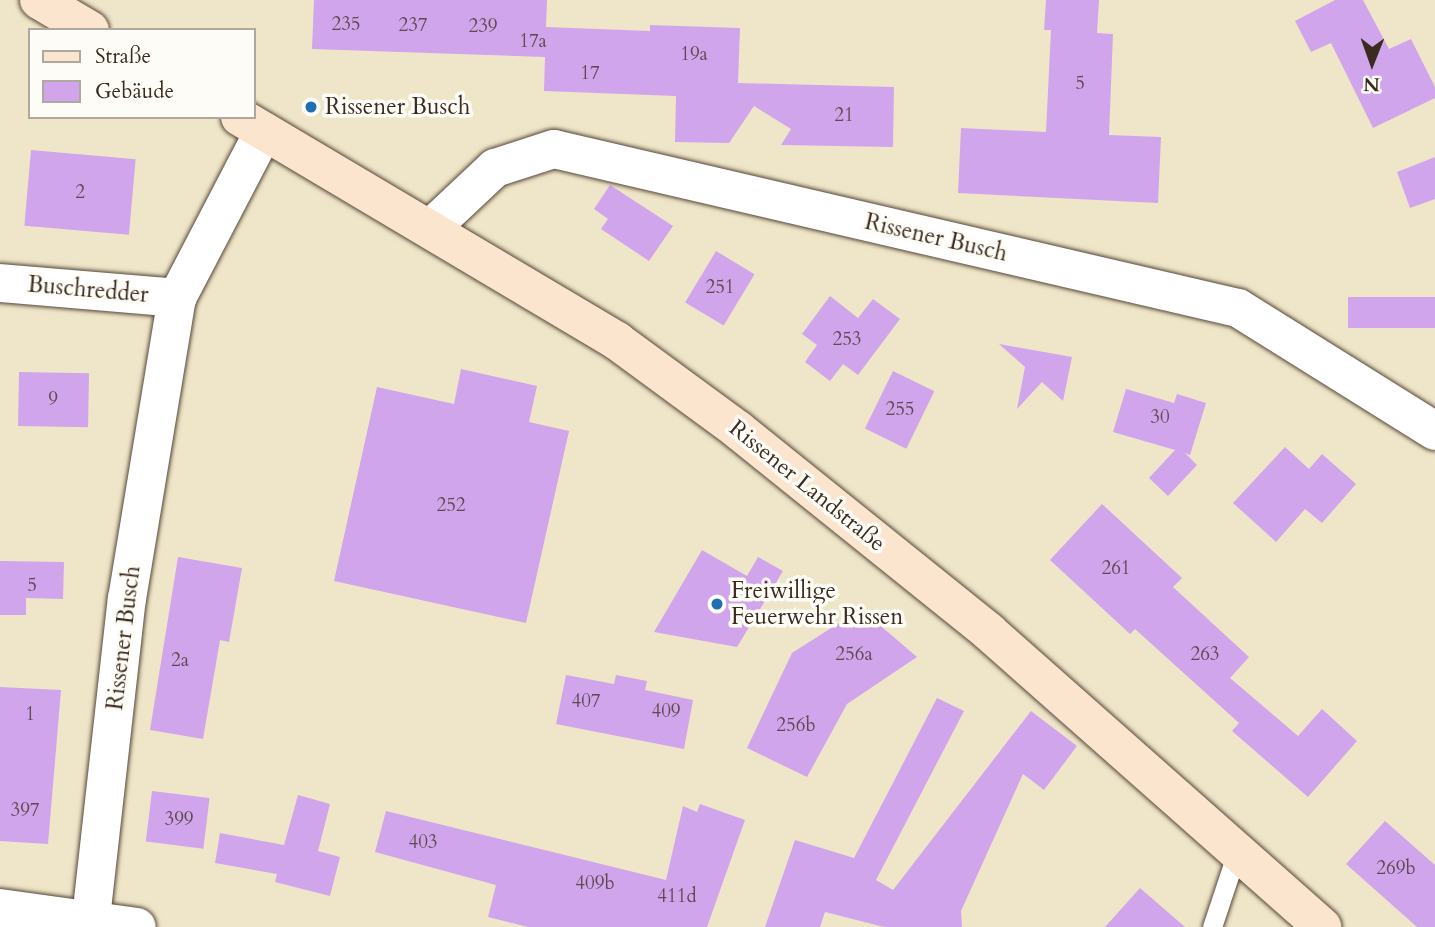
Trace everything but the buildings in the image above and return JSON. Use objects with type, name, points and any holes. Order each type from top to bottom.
[{"type":"street","points":[[39,0],[87,28]]},
{"type":"street","name":"Rissener Landstraße","points":[[252,124],[617,341],[738,430],[989,632],[1322,927]]},
{"type":"street","name":"Rissener Busch","points":[[91,918],[127,599],[177,298],[252,124]]},
{"type":"street","name":"Rissener Busch","points":[[431,228],[495,167],[554,149],[1238,308],[1435,430]]},
{"type":"street","name":"Buschredder","points":[[0,283],[177,298]]},
{"type":"street","points":[[0,908],[91,918],[137,927]]},
{"type":"lane","points":[[1213,927],[1237,852]]},
{"type":"place","name":"Rissener Busch","points":[[311,107]]},
{"type":"place","name":"Freiwillige Feuerwehr Rissen","points":[[717,604]]}]
